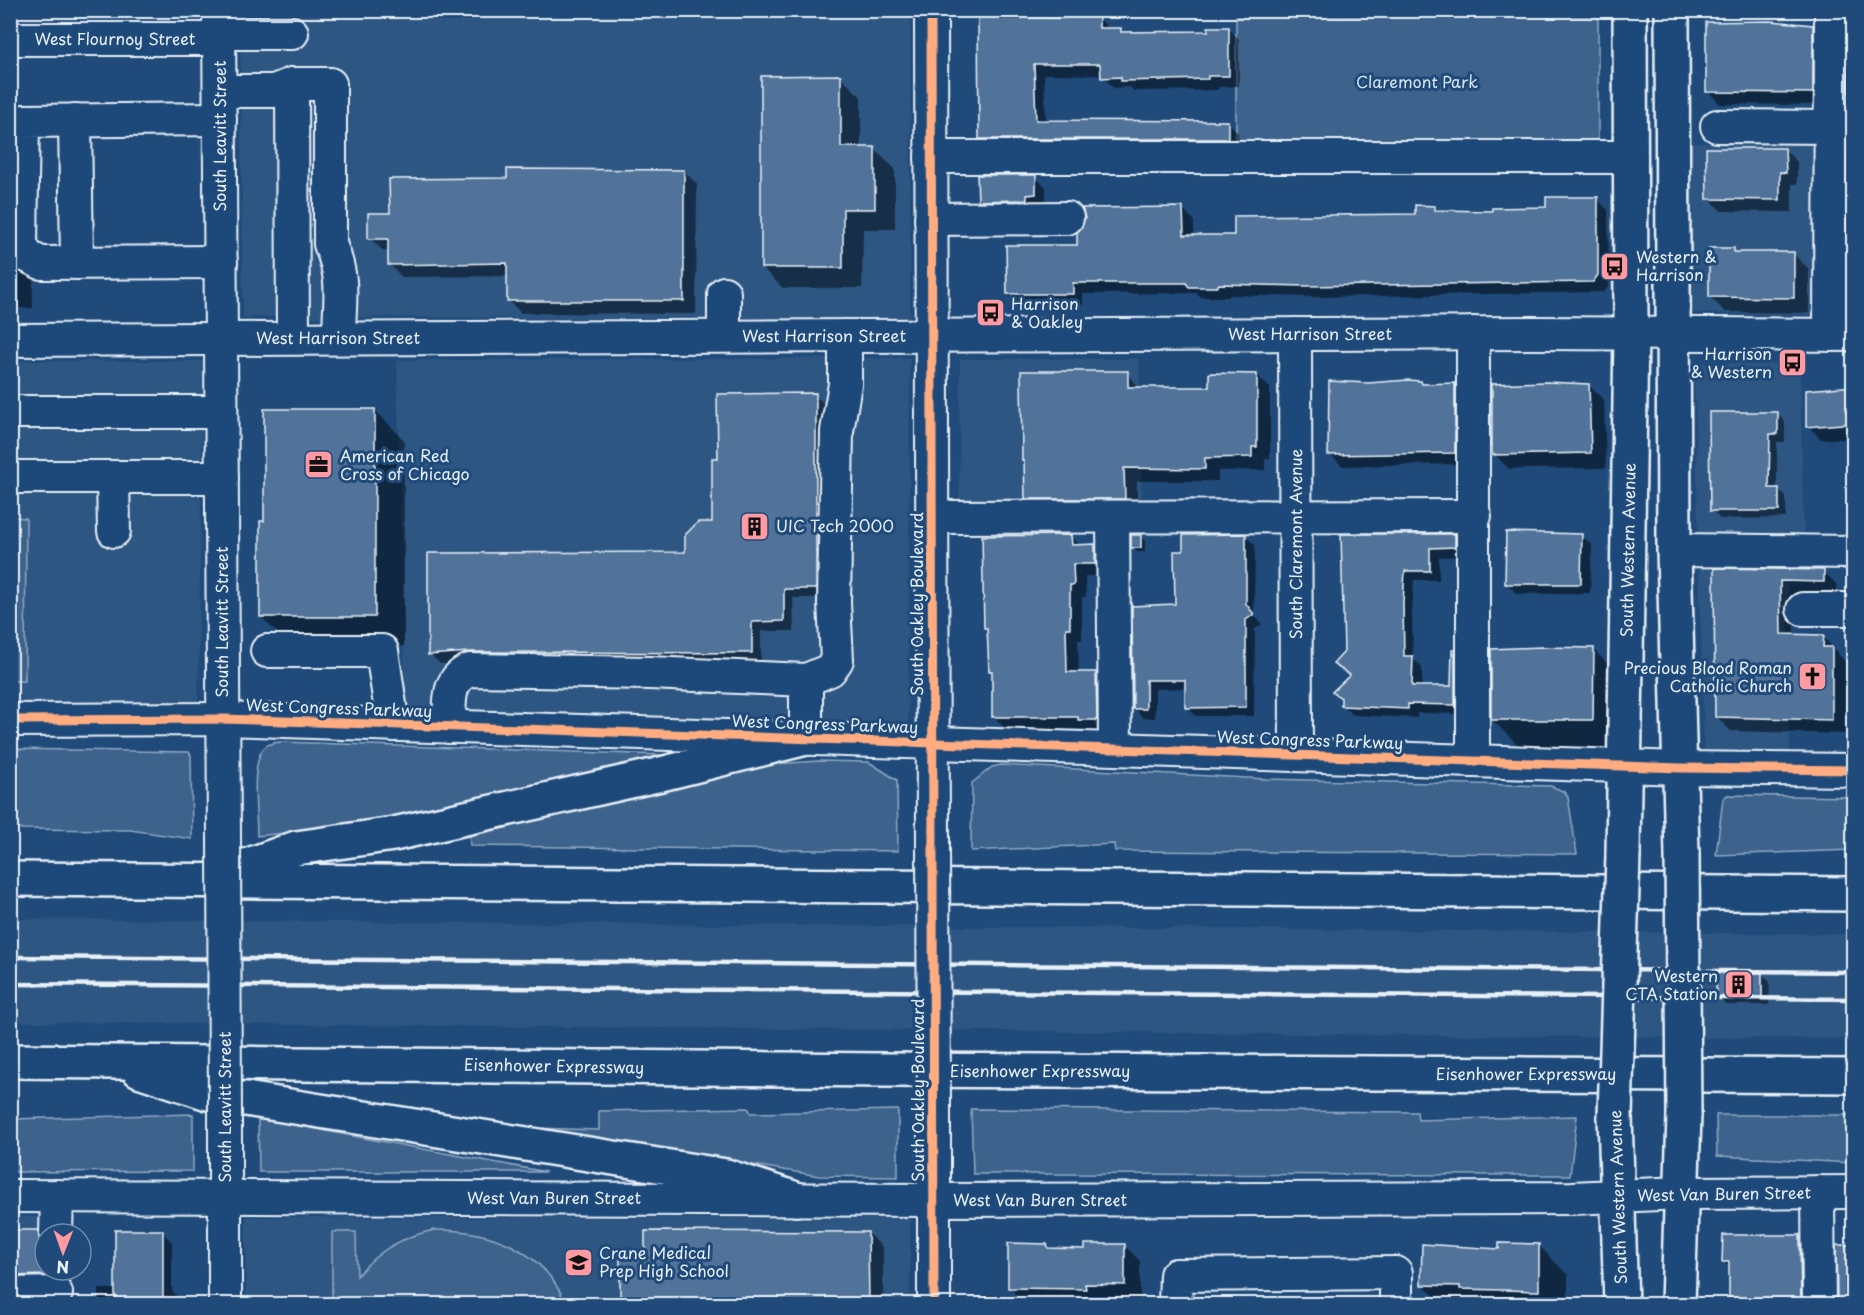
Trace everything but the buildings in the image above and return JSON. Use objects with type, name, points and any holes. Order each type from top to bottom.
[{"type":"main road","name":"South Western Avenue","points":[[1621,1305],[1615,1116],[1626,766],[1631,333],[1630,10]]},
{"type":"main road","points":[[1671,10],[1674,550],[1681,768],[1684,1116],[1678,1305]]},
{"type":"main road","points":[[204,881],[296,848],[394,834],[657,775],[806,738]]},
{"type":"main road","points":[[10,879],[1854,894]]},
{"type":"main road","name":"Eisenhower Expressway","points":[[10,1060],[884,1070],[1854,1076]]},
{"type":"main road","points":[[109,1061],[208,1093],[726,1176],[796,1199]]},
{"type":"street","name":"South Oakley Boulevard","points":[[931,10],[934,1305]]},
{"type":"street","points":[[1831,10],[1831,128],[1842,160],[1842,335]]},
{"type":"street","name":"West Flournoy Street","points":[[10,39],[220,27],[292,33]]},
{"type":"street","name":"South Leavitt Street","points":[[220,27],[225,1305]]},
{"type":"street","points":[[292,84],[293,338]]},
{"type":"street","points":[[221,262],[41,263],[27,256],[21,244],[24,121],[141,121],[220,95],[274,91],[292,84],[330,84],[330,244],[339,264],[342,285],[339,305],[339,338]]},
{"type":"street","points":[[75,120],[77,263]]},
{"type":"street","points":[[1717,126],[1831,128]]},
{"type":"street","points":[[931,157],[1630,157]]},
{"type":"street","points":[[931,219],[1067,218]]},
{"type":"street","points":[[292,262],[303,255],[324,255],[339,264]]},
{"type":"street","points":[[724,293],[724,336]]},
{"type":"street","points":[[1473,333],[1475,516],[1473,761]]},
{"type":"street","name":"West Harrison Street","points":[[10,340],[1473,333],[1842,335]]},
{"type":"street","name":"South Claremont Avenue","points":[[1295,334],[1296,755]]},
{"type":"street","points":[[449,727],[454,681],[460,674],[470,670],[650,673],[806,680],[830,670],[837,660],[834,603],[837,431],[845,384],[845,336]]},
{"type":"street","points":[[10,412],[221,412]]},
{"type":"street","points":[[10,477],[222,477]]},
{"type":"street","points":[[113,477],[114,531]]},
{"type":"street","points":[[932,517],[1475,516]]},
{"type":"street","points":[[1113,517],[1115,748]]},
{"type":"street","points":[[1674,550],[1854,552]]},
{"type":"street","points":[[1803,609],[1854,609]]},
{"type":"street","points":[[267,651],[382,651],[393,725]]},
{"type":"street","points":[[806,680],[806,738]]},
{"type":"street","name":"West Congress Parkway","points":[[10,720],[223,719],[1681,768],[1854,770]]},
{"type":"street","points":[[1818,1192],[1819,1305]]},
{"type":"street","name":"West Van Buren Street","points":[[10,1196],[933,1200],[1572,1198],[1682,1193],[1854,1192]]},
{"type":"street","points":[[56,1222],[57,1196]]},
{"type":"street","points":[[1175,1305],[1176,1275],[1396,1273],[1396,1305]]},
{"type":"street","points":[[10,1294],[56,1289]]},
{"type":"shaded area","points":[[240,11],[911,11],[910,319],[243,317]]},
{"type":"shaded area","points":[[1690,143],[1831,144],[1830,315],[1689,313]]},
{"type":"shaded area","points":[[910,358],[908,726],[405,715],[397,360]]},
{"type":"shaded area","points":[[960,359],[1139,359],[1142,517],[959,517]]},
{"type":"shaded area","points":[[11,361],[203,361],[198,711],[11,711]]},
{"type":"shaded area","points":[[1694,363],[1800,364],[1804,551],[1787,551],[1790,754],[1704,754]]},
{"type":"shaded area","points":[[11,919],[1854,934],[1853,1039],[11,1022]]},
{"type":"shaded area","points":[[10,1217],[56,1217],[53,1222],[33,1222],[33,1282],[56,1282],[56,1293],[11,1294]]},
{"type":"shaded area","name":"Crane Medical Prep High School","points":[[246,1217],[910,1219],[910,1304],[246,1304]]},
{"type":"green space","name":"Claremont Park","points":[[1236,16],[1598,16],[1598,147],[1236,148]]},
{"type":"green space","points":[[11,517],[26,518],[25,681],[11,681]]},
{"type":"green space","points":[[280,742],[664,755],[663,759],[387,825],[385,817],[321,829],[257,836],[255,782],[258,760],[265,747]]},
{"type":"green space","points":[[11,749],[189,752],[191,755],[192,839],[130,830],[11,829]]},
{"type":"green space","points":[[819,761],[869,762],[897,780],[898,851],[470,846],[469,831],[775,764]]},
{"type":"green space","points":[[1001,765],[1267,779],[1551,786],[1565,792],[1568,797],[1577,854],[1115,851],[1114,844],[971,851],[972,783],[992,767]]},
{"type":"green space","points":[[1727,795],[1853,797],[1853,850],[1716,855],[1723,799]]},
{"type":"green space","points":[[748,1108],[751,1113],[898,1110],[898,1177],[819,1176],[605,1140],[501,1127],[599,1130],[599,1111]]},
{"type":"green space","points":[[971,1109],[1417,1112],[1418,1120],[1577,1116],[1570,1175],[973,1174]]},
{"type":"green space","points":[[193,1114],[193,1171],[11,1172],[11,1119]]},
{"type":"green space","points":[[258,1115],[326,1131],[546,1172],[259,1172]]},
{"type":"green space","points":[[1716,1115],[1853,1115],[1853,1163],[1717,1156]]},
{"type":"green space","points":[[434,1230],[475,1233],[512,1246],[529,1256],[544,1269],[566,1304],[332,1304],[332,1232],[356,1232],[357,1276],[373,1259],[391,1246],[411,1236]]},
{"type":"railway","points":[[10,957],[1854,972]]},
{"type":"railway","points":[[10,984],[1854,999]]},
{"type":"cycle path","points":[[931,10],[934,1304]]},
{"type":"cycle path","points":[[10,720],[223,719],[1681,768],[1854,770]]},
{"type":"place","name":"Western & Harrison","points":[[1615,266]]},
{"type":"place","name":"Harrison & Oakley","points":[[990,313]]},
{"type":"place","name":"Harrison & Western","points":[[1793,363]]},
{"type":"place","name":"American Red Cross of Chicago","points":[[319,465]]},
{"type":"place","name":"UIC Tech 2000","points":[[755,526]]},
{"type":"place","name":"Precious Blood Roman Catholic Church","points":[[1813,677]]},
{"type":"place","name":"Western CTA Station","points":[[1739,985]]},
{"type":"place","name":"Crane Medical Prep High School","points":[[578,1262]]}]
